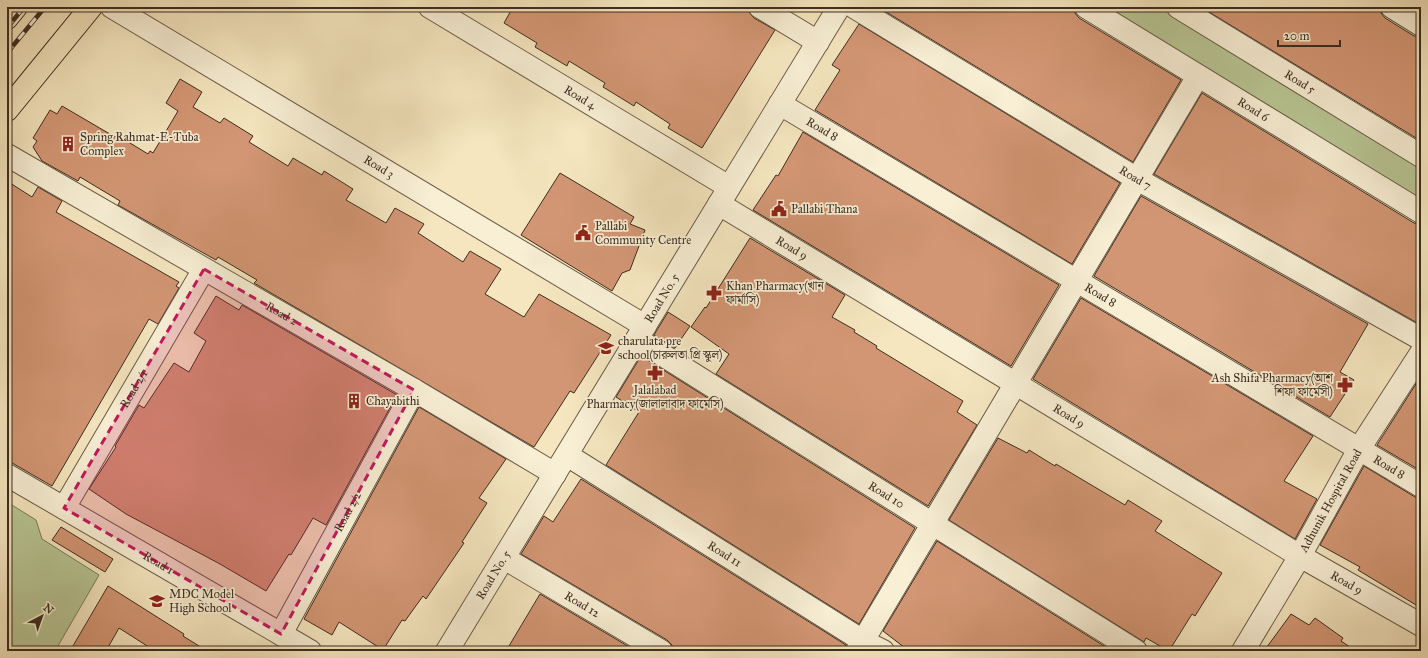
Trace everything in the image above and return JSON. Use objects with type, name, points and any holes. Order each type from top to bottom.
[{"type":"main road","points":[[7,18],[16,7]]},
{"type":"main road","points":[[7,110],[91,7]]},
{"type":"street","name":"Road 3","points":[[112,7],[641,332]]},
{"type":"street","name":"Road 4","points":[[430,7],[724,196]]},
{"type":"street","points":[[760,7],[818,42]]},
{"type":"street","name":"Road No. 5","points":[[447,651],[839,7]]},
{"type":"street","name":"Road 7","points":[[854,7],[1137,179],[1421,339]]},
{"type":"street","name":"Road 6","points":[[1086,7],[1421,212]]},
{"type":"street","points":[[1392,7],[1421,25]]},
{"type":"street","name":"Road 5","points":[[1184,8],[1421,156]]},
{"type":"street","points":[[860,646],[1198,76]]},
{"type":"street","name":"Road 8","points":[[780,104],[1076,282],[1421,486]]},
{"type":"street","name":"Road 2","points":[[7,156],[414,390],[555,474]]},
{"type":"street","name":"Road 9","points":[[724,196],[1016,383],[1300,556],[1421,625]]},
{"type":"street","name":"Road 2/1","points":[[64,508],[204,269]]},
{"type":"street","name":"Road 10","points":[[641,332],[932,523],[1136,651]]},
{"type":"street","name":"Adhunik Hospital Road","points":[[1243,651],[1300,556],[1359,449],[1421,353]]},
{"type":"street","name":"Road 2/2","points":[[281,634],[414,390]]},
{"type":"street","name":"Road 11","points":[[567,455],[860,646],[883,651]]},
{"type":"street","name":"Road 1","points":[[7,475],[310,651]]},
{"type":"street","name":"Road 12","points":[[504,558],[661,651]]},
{"type":"highlighted area","points":[[204,269],[414,390],[281,634],[64,508]]},
{"type":"green space","points":[[1104,7],[1162,7],[1421,161],[1421,201]]},
{"type":"green space","points":[[7,502],[36,520],[42,539],[99,575],[55,651],[7,651]]},
{"type":"building","points":[[513,7],[745,7],[754,18],[775,30],[702,148],[668,128],[670,124],[636,102],[634,106],[603,87],[605,83],[569,61],[567,66],[535,47],[537,43],[504,23]]},
{"type":"building","points":[[878,7],[1074,7],[1075,13],[1079,18],[1181,80],[1133,162]]},
{"type":"building","points":[[1212,7],[1380,7],[1381,13],[1385,18],[1414,36],[1421,37],[1421,141],[1209,12]]},
{"type":"building","points":[[859,24],[1120,183],[1072,264],[815,110],[840,70],[832,65]]},
{"type":"building","points":[[180,79],[202,92],[193,107],[220,123],[224,118],[253,136],[249,142],[288,166],[293,158],[322,175],[324,171],[353,189],[346,200],[386,223],[395,208],[424,224],[418,233],[463,262],[470,251],[501,269],[485,294],[524,317],[539,294],[611,335],[574,393],[570,391],[534,447],[254,283],[257,280],[218,257],[216,260],[118,205],[120,201],[80,177],[78,181],[42,161],[33,147],[37,141],[33,138],[50,110],[57,114],[62,106],[115,137],[117,135],[148,154],[150,151],[153,153],[178,111],[166,103]]},
{"type":"building","points":[[1202,93],[1414,223],[1421,224],[1421,325],[1154,174]]},
{"type":"building","points":[[803,132],[1059,285],[1011,366],[753,210],[776,175],[778,176]]},
{"type":"building","name":"Pallabi Community Centre","points":[[560,173],[634,217],[630,224],[645,230],[630,270],[622,273],[612,291],[521,235]]},
{"type":"building","points":[[7,181],[32,197],[38,187],[62,201],[56,212],[179,282],[176,286],[179,288],[158,324],[149,319],[52,486],[7,460]]},
{"type":"building","points":[[1141,196],[1368,324],[1340,372],[1354,380],[1330,417],[1094,276]]},
{"type":"building","points":[[750,238],[845,295],[832,317],[855,330],[854,332],[877,346],[876,348],[963,401],[957,412],[977,425],[928,506],[716,374],[729,354],[691,327],[705,307],[706,308]]},
{"type":"building","points":[[216,296],[239,310],[242,305],[397,395],[326,525],[313,518],[291,555],[289,554],[266,591],[220,564],[126,514],[89,489],[116,447],[115,446],[139,405],[144,408],[174,363],[189,372],[206,341],[194,333]]},
{"type":"building","points":[[1081,298],[1313,436],[1284,481],[1317,499],[1295,539],[1033,379]]},
{"type":"building","points":[[668,312],[690,326],[675,348],[654,335]]},
{"type":"building","points":[[641,356],[915,528],[859,624],[606,465],[639,412],[616,397]]},
{"type":"building","points":[[1421,376],[1421,471],[1377,445]]},
{"type":"building","points":[[419,407],[506,459],[479,498],[487,503],[462,542],[464,543],[426,599],[423,596],[405,621],[402,620],[383,650],[339,622],[332,635],[304,619]]},
{"type":"building","points":[[998,438],[1027,453],[1029,450],[1055,466],[1056,464],[1125,505],[1128,500],[1162,521],[1155,531],[1222,573],[1195,616],[1192,614],[1169,651],[1146,638],[1144,642],[949,520]]},
{"type":"building","points":[[1364,466],[1415,497],[1421,498],[1421,608],[1358,570],[1360,567],[1320,545]]},
{"type":"building","points":[[581,479],[846,645],[843,651],[673,651],[672,645],[667,640],[521,554],[544,516],[553,522]]},
{"type":"building","points":[[61,527],[113,559],[105,572],[52,540]]},
{"type":"building","points":[[937,541],[1112,651],[909,651],[883,631]]},
{"type":"building","points":[[108,586],[184,634],[183,636],[207,651],[155,651],[119,628],[106,651],[70,651]]},
{"type":"building","points":[[540,594],[636,651],[506,651]]},
{"type":"building","points":[[1291,614],[1309,625],[1315,618],[1343,638],[1341,641],[1356,651],[1264,651]]},
{"type":"railway","points":[[7,28],[24,7]]},
{"type":"railway","points":[[7,53],[45,7]]},
{"type":"place","name":"Spring Rahmat-E-Tuba Complex","points":[[68,144]]},
{"type":"place","name":"Pallabi Thana","points":[[779,209]]},
{"type":"place","name":"Pallabi Community Centre","points":[[583,233]]},
{"type":"place","name":"Khan Pharmacy(খান ফার্মাসি)","points":[[714,293]]},
{"type":"place","name":"charulata pre school(চারুলতা প্রি স্কুল)","points":[[606,348]]},
{"type":"place","name":"Jalalabad Pharmacy(জালালাবাদ ফার্মেসি)","points":[[655,373]]},
{"type":"place","name":"Ash Shifa Pharmacy(আশ শিফা ফার্মেসী)","points":[[1345,385]]},
{"type":"place","name":"Chayabithi","points":[[354,401]]},
{"type":"place","name":"MDC Model High School","points":[[157,601]]}]
